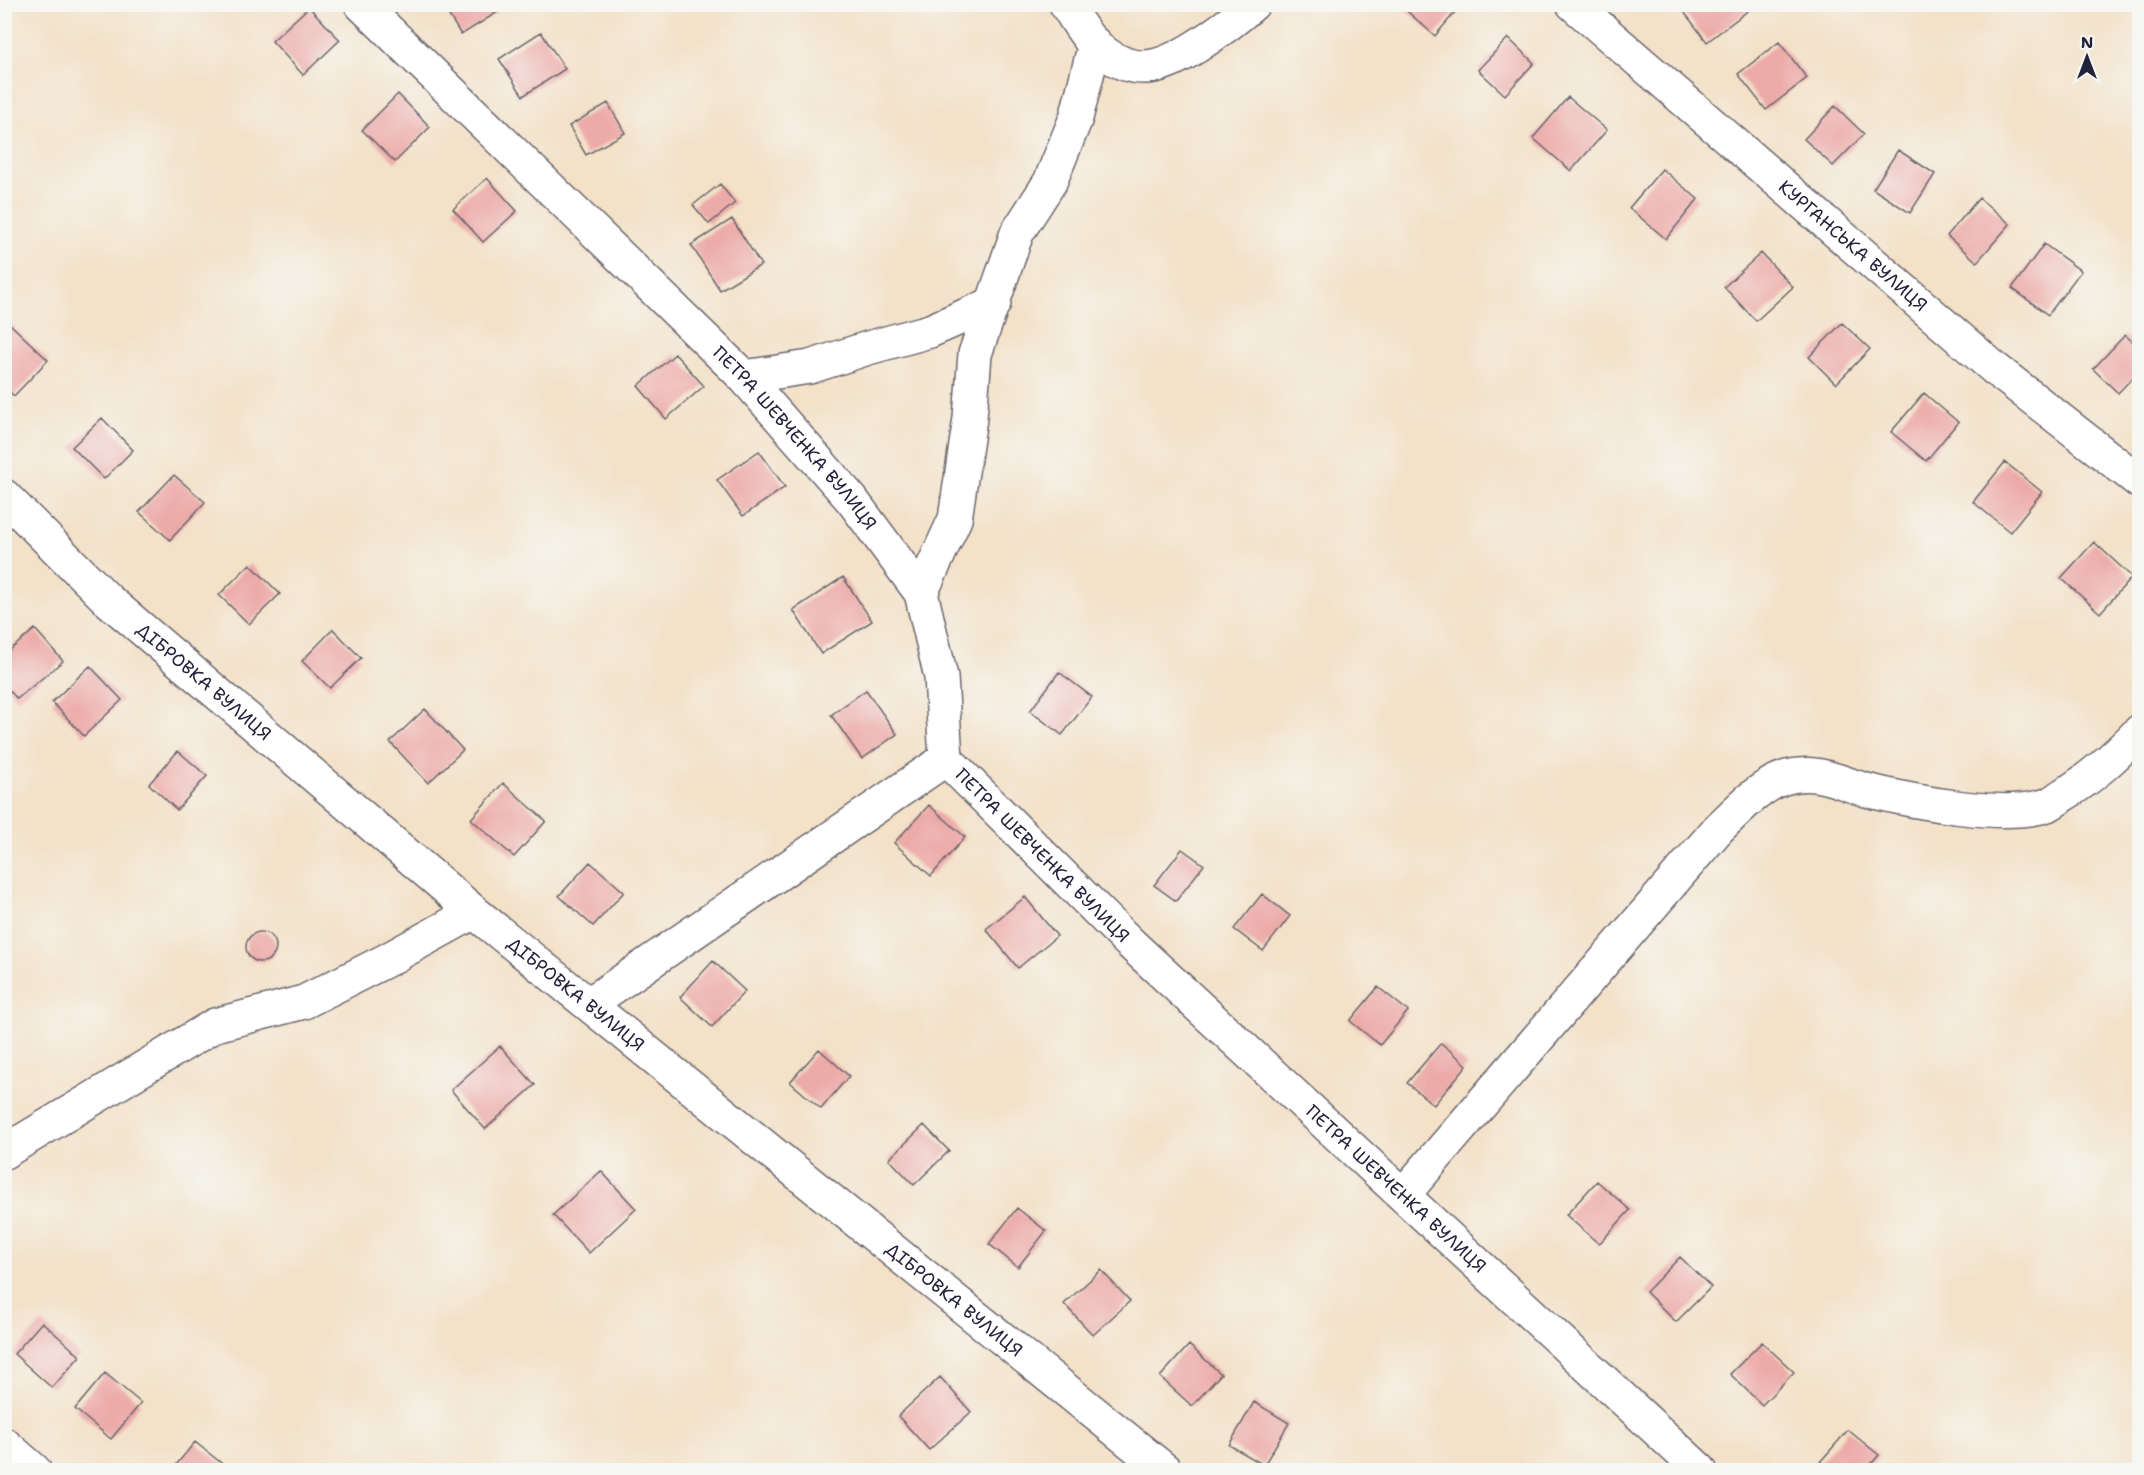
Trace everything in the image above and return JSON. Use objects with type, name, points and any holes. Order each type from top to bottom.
[{"type":"street","name":"ПЕТРА ШЕВЧЕНКА ВУЛИЦЯ","points":[[362,4],[744,376],[852,500],[921,593],[941,677],[946,759],[1129,942],[1700,1470]]},
{"type":"street","points":[[1066,4],[1095,45],[1115,59],[1139,68],[1158,67],[1177,59],[1225,28],[1253,4]]},
{"type":"street","name":"КУРГАНСЬКА ВУЛИЦЯ","points":[[1573,4],[1994,368],[2139,482]]},
{"type":"street","points":[[921,593],[954,519],[970,418],[975,354],[1017,233],[1050,182],[1076,118],[1095,45]]},
{"type":"street","points":[[744,376],[810,367],[930,331],[994,303]]},
{"type":"street","name":"ДІБРОВКА ВУЛИЦЯ","points":[[4,496],[108,600],[474,912],[1165,1470]]},
{"type":"street","points":[[1403,1195],[1718,829],[1749,800],[1775,782],[1801,775],[1820,775],[1852,786],[1916,801],[2013,811],[2047,805],[2080,785],[2108,762],[2139,730]]},
{"type":"street","points":[[588,1004],[946,759]]},
{"type":"street","points":[[4,1152],[215,1025],[304,1002],[474,912]]},
{"type":"street","points":[[4,1444],[34,1470]]},
{"type":"building","points":[[442,4],[498,4],[501,10],[461,35]]},
{"type":"building","points":[[1399,4],[1462,4],[1435,36]]},
{"type":"building","points":[[1678,4],[1746,4],[1750,9],[1707,42]]},
{"type":"building","points":[[309,7],[340,40],[303,75],[272,41]]},
{"type":"building","points":[[541,32],[565,69],[523,96],[499,59]]},
{"type":"building","points":[[1508,38],[1534,63],[1505,95],[1478,70]]},
{"type":"building","points":[[1779,42],[1807,78],[1766,110],[1738,74]]},
{"type":"building","points":[[398,94],[430,127],[395,162],[362,130]]},
{"type":"building","points":[[1568,97],[1607,130],[1571,171],[1533,138]]},
{"type":"building","points":[[608,103],[625,133],[586,155],[569,126]]},
{"type":"building","points":[[1835,106],[1864,134],[1833,166],[1804,139]]},
{"type":"building","points":[[1898,150],[1935,174],[1910,213],[1873,189]]},
{"type":"building","points":[[1662,169],[1698,199],[1666,239],[1629,208]]},
{"type":"building","points":[[487,178],[517,211],[483,242],[453,209]]},
{"type":"building","points":[[720,184],[735,203],[709,224],[693,205]]},
{"type":"building","points":[[1979,198],[2010,224],[1977,262],[1947,236]]},
{"type":"building","points":[[732,219],[761,265],[720,290],[691,245]]},
{"type":"building","points":[[2044,244],[2081,271],[2048,315],[2012,288]]},
{"type":"building","points":[[1761,253],[1793,287],[1756,321],[1724,287]]},
{"type":"building","points":[[1842,323],[1870,349],[1836,384],[1809,357]]},
{"type":"building","points":[[10,324],[48,360],[14,396],[4,387],[4,330]]},
{"type":"building","points":[[2125,335],[2140,348],[2140,370],[2118,393],[2093,369]]},
{"type":"building","points":[[675,354],[704,386],[666,419],[638,386]]},
{"type":"building","points":[[1924,393],[1958,422],[1926,461],[1891,432]]},
{"type":"building","points":[[102,418],[133,450],[104,479],[72,447]]},
{"type":"building","points":[[759,451],[785,487],[743,516],[717,480]]},
{"type":"building","points":[[2005,462],[2042,492],[2010,532],[1973,502]]},
{"type":"building","points":[[174,475],[205,502],[170,540],[139,512]]},
{"type":"building","points":[[2094,542],[2132,577],[2100,613],[2061,578]]},
{"type":"building","points":[[250,564],[280,594],[249,624],[219,595]]},
{"type":"building","points":[[843,577],[872,621],[821,654],[793,610]]},
{"type":"building","points":[[35,629],[63,661],[17,699],[4,684],[4,655]]},
{"type":"building","points":[[333,629],[361,658],[330,688],[302,661]]},
{"type":"building","points":[[90,666],[122,700],[84,736],[52,702]]},
{"type":"building","points":[[1059,672],[1092,697],[1062,735],[1030,711]]},
{"type":"building","points":[[866,690],[897,734],[862,759],[831,715]]},
{"type":"building","points":[[425,709],[463,750],[428,783],[390,742]]},
{"type":"building","points":[[178,751],[207,776],[177,810],[149,784]]},
{"type":"building","points":[[503,783],[546,821],[514,857],[471,819]]},
{"type":"building","points":[[929,805],[965,837],[931,876],[894,843]]},
{"type":"building","points":[[1182,849],[1204,865],[1176,901],[1154,885]]},
{"type":"building","points":[[590,862],[624,892],[593,926],[559,896]]},
{"type":"building","points":[[1262,894],[1290,916],[1263,951],[1234,929]]},
{"type":"building","points":[[1025,897],[1057,936],[1018,968],[986,929]]},
{"type":"building","points":[[261,932],[272,936],[276,947],[272,958],[261,962],[250,958],[246,947],[250,936]]},
{"type":"building","points":[[713,961],[745,991],[712,1027],[680,997]]},
{"type":"building","points":[[1378,987],[1408,1011],[1380,1045],[1350,1021]]},
{"type":"building","points":[[1441,1043],[1467,1065],[1434,1105],[1407,1083]]},
{"type":"building","points":[[500,1046],[535,1085],[485,1129],[451,1090]]},
{"type":"building","points":[[819,1049],[849,1076],[821,1109],[790,1082]]},
{"type":"building","points":[[924,1125],[949,1151],[914,1185],[889,1159]]},
{"type":"building","points":[[601,1171],[636,1209],[589,1253],[553,1215]]},
{"type":"building","points":[[1597,1181],[1630,1210],[1599,1244],[1566,1215]]},
{"type":"building","points":[[1017,1208],[1046,1231],[1018,1267],[989,1244]]},
{"type":"building","points":[[1680,1257],[1711,1287],[1676,1322],[1646,1292]]},
{"type":"building","points":[[1101,1270],[1130,1301],[1093,1335],[1064,1304]]},
{"type":"building","points":[[42,1322],[80,1356],[52,1388],[14,1354]]},
{"type":"building","points":[[1762,1342],[1794,1372],[1762,1405],[1730,1374]]},
{"type":"building","points":[[1189,1345],[1221,1374],[1192,1406],[1160,1377]]},
{"type":"building","points":[[105,1373],[141,1403],[111,1439],[75,1409]]},
{"type":"building","points":[[940,1377],[971,1412],[929,1450],[898,1416]]},
{"type":"building","points":[[1254,1402],[1289,1423],[1264,1465],[1229,1445]]},
{"type":"building","points":[[1848,1430],[1879,1455],[1866,1470],[1831,1470],[1820,1462]]},
{"type":"building","points":[[195,1442],[230,1470],[172,1470]]}]
